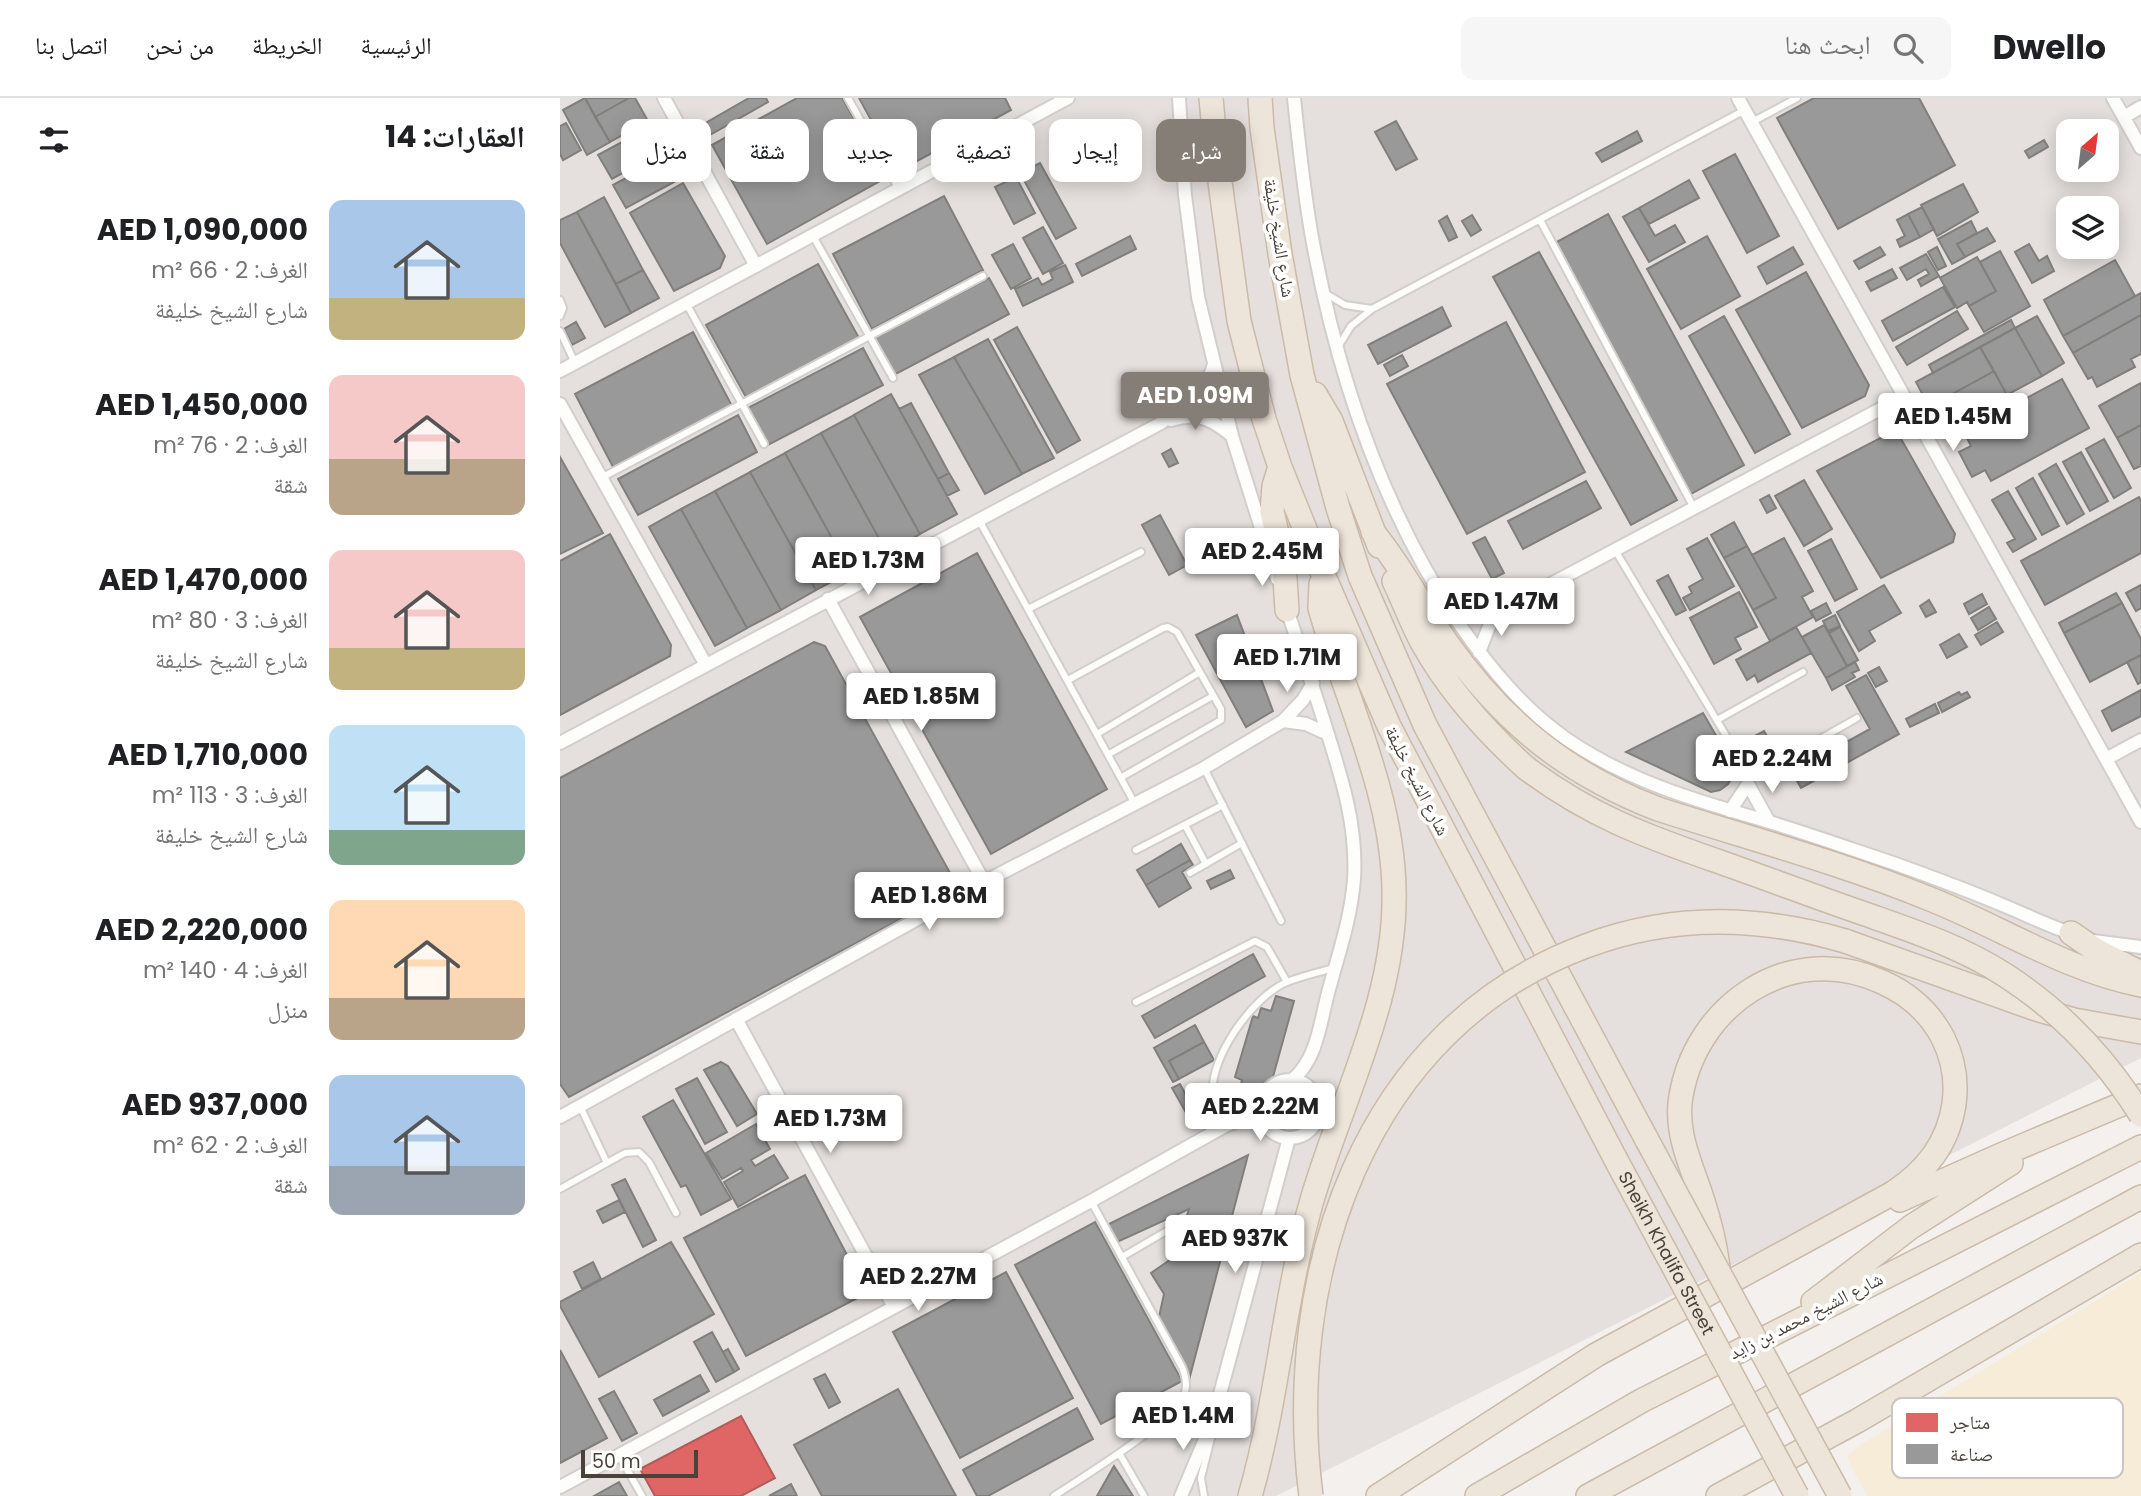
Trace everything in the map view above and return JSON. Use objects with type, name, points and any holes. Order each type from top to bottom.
[{"type":"highway","name":"شارع الشيخ خليفة","points":[[1210,98],[1239,321],[1264,419],[1280,467],[1389,726],[1615,1158]]},
{"type":"highway","name":"شارع الشيخ خليفة","points":[[1260,98],[1278,242],[1302,375],[1350,549],[1402,676],[1450,773],[1647,1140]]},
{"type":"highway","points":[[1302,375],[1331,421],[1373,532],[1422,642],[1443,677],[1477,720],[1525,768],[1553,789],[1614,823],[1929,937],[1980,961],[2028,991],[2071,1027],[2109,1068],[2141,1115]]},
{"type":"highway","points":[[1280,467],[1274,486],[1272,512],[1284,564],[1287,610]]},
{"type":"highway","points":[[1373,532],[1405,575],[1446,642],[1479,684],[1524,732],[1581,773],[1658,809],[1915,893],[2079,968],[2141,985]]},
{"type":"highway","points":[[1250,1496],[1260,1462],[1295,1267],[1312,1199],[1372,1025],[1386,977],[1393,933],[1391,843],[1381,792],[1321,608],[1320,589],[1323,574]]},
{"type":"highway","points":[[1311,1496],[1304,1422],[1307,1357],[1316,1292],[1329,1239],[1355,1168],[1384,1111],[1441,1038],[1489,997],[1542,965],[1590,944],[1660,926],[1722,921],[1785,926],[1845,941],[2036,1009],[2074,1020],[2141,1032]]},
{"type":"highway","points":[[2071,933],[2097,951],[2141,973]]},
{"type":"highway","points":[[1378,1496],[1596,1355],[1913,1180],[1930,1162],[1943,1141],[1955,1094],[1954,1070],[1947,1046],[1936,1025],[1921,1006],[1897,988],[1870,976],[1841,970],[1812,969],[1783,975],[1756,986],[1732,1003],[1695,1049],[1685,1077],[1680,1106],[1681,1135],[1709,1220],[1719,1274]]},
{"type":"highway","points":[[1786,1252],[2001,1154],[2141,1096]]},
{"type":"highway","points":[[1778,1330],[1911,1227],[2015,1160],[2087,1119]]},
{"type":"highway","name":"Sheikh Khalifa Street","points":[[1647,1140],[1840,1496]]},
{"type":"highway","name":"شارع الشيخ محمد بن زايد","points":[[1477,1496],[1641,1401],[2141,1147]]},
{"type":"highway","name":"Sheikh Khalifa Street","points":[[1615,1158],[1794,1493]]},
{"type":"highway","points":[[1588,1496],[2141,1198]]},
{"type":"highway","points":[[1896,1398],[2141,1255]]},
{"type":"highway","points":[[1718,1496],[1892,1401]]},
{"type":"street","points":[[664,98],[756,266]]},
{"type":"street","points":[[560,371],[1068,98]]},
{"type":"street","points":[[1180,98],[1185,195],[1198,297],[1231,436],[1313,683],[1344,786],[1354,848],[1350,909],[1311,1056],[1292,1080]]},
{"type":"street","points":[[1294,98],[1304,192],[1322,291],[1337,350],[1370,449],[1408,540],[1451,611],[1500,678],[1544,722],[1590,755],[1643,781],[1936,879],[2071,933],[2103,943],[2141,947]]},
{"type":"street","points":[[2113,98],[2141,148]]},
{"type":"street","points":[[1742,104],[2141,822]]},
{"type":"street","points":[[2124,117],[2141,107]]},
{"type":"street","points":[[560,743],[1161,423],[1198,397],[1214,364]]},
{"type":"street","points":[[1451,611],[1467,614],[1500,611],[1903,397]]},
{"type":"street","points":[[560,404],[706,665]]},
{"type":"street","points":[[1161,423],[1182,416],[1199,416],[1215,422],[1231,436]]},
{"type":"street","points":[[828,599],[984,882]]},
{"type":"street","points":[[1479,652],[1490,624],[1500,611]]},
{"type":"street","points":[[560,1117],[984,882],[1204,768],[1283,721],[1303,700],[1313,683]]},
{"type":"street","points":[[1283,721],[1306,724],[1328,734]]},
{"type":"street","points":[[2106,759],[2141,740]]},
{"type":"street","points":[[1730,811],[1747,781]]},
{"type":"street","points":[[1747,781],[1769,822]]},
{"type":"street","points":[[736,1019],[894,1307]]},
{"type":"street","points":[[1292,1080],[1310,1087],[1317,1098],[1320,1111],[1312,1129],[1302,1136],[1289,1138],[1270,1130],[1261,1111],[1269,1088],[1292,1080]]},
{"type":"street","points":[[560,1487],[1225,1126],[1261,1111]]},
{"type":"street","points":[[1181,1496],[1213,1420],[1289,1138]]},
{"type":"lane","points":[[848,98],[899,189]]},
{"type":"lane","points":[[1752,122],[1797,98]]},
{"type":"lane","points":[[1337,350],[1351,326],[1372,309],[1539,220],[1742,104]]},
{"type":"lane","points":[[1539,220],[1695,508]]},
{"type":"lane","points":[[813,236],[892,378]]},
{"type":"lane","points":[[601,478],[983,276]]},
{"type":"lane","points":[[1322,291],[1345,305],[1372,309]]},
{"type":"lane","points":[[560,300],[563,308],[560,316]]},
{"type":"lane","points":[[687,303],[764,444]]},
{"type":"lane","points":[[560,331],[575,363]]},
{"type":"lane","points":[[979,520],[1135,804]]},
{"type":"lane","points":[[1615,550],[1738,755],[1747,781],[1857,718]]},
{"type":"lane","points":[[1028,608],[1141,552]]},
{"type":"lane","points":[[1068,680],[1168,627],[1177,632],[1200,672],[1222,713],[1218,722],[1122,778]]},
{"type":"lane","points":[[1097,734],[1200,672]]},
{"type":"lane","points":[[1717,720],[1803,672]]},
{"type":"lane","points":[[1109,754],[1213,696]]},
{"type":"lane","points":[[1204,768],[1281,921]]},
{"type":"lane","points":[[1136,850],[1223,805]]},
{"type":"lane","points":[[1185,825],[1206,864]]},
{"type":"lane","points":[[1190,873],[1242,843]]},
{"type":"lane","points":[[1136,1002],[1255,941],[1267,947],[1287,982]]},
{"type":"lane","points":[[1225,1126],[1213,1097],[1215,1076],[1234,1033],[1256,1005],[1287,982],[1334,968]]},
{"type":"lane","points":[[580,1106],[607,1163]]},
{"type":"lane","points":[[560,1189],[632,1151],[645,1156],[676,1213]]},
{"type":"lane","points":[[1054,1496],[1119,1453],[1179,1406],[1186,1387],[1182,1367],[1091,1201]]},
{"type":"lane","points":[[1122,1257],[1175,1226]]},
{"type":"lane","points":[[1204,1496],[1201,1478],[1213,1439],[1213,1420]]},
{"type":"lane","points":[[1119,1453],[1144,1496]]},
{"type":"lane","points":[[620,1455],[642,1496]]},
{"type":"shaded area","points":[[560,98],[2141,98],[2141,1058],[1276,1496],[560,1496]]},
{"type":"sand","points":[[2141,1273],[2141,1496],[1867,1496],[1847,1458],[1854,1449],[1892,1426],[1892,1478],[2123,1478],[2123,1398],[1937,1398]]},
{"type":"building: متاجر","points":[[741,1416],[775,1478],[741,1496],[655,1496],[640,1469]]},
{"type":"building: صناعة","points":[[585,98],[610,142],[587,155],[563,110]]},
{"type":"building: صناعة","points":[[585,98],[629,98],[595,117]]},
{"type":"building: صناعة","points":[[629,98],[635,98],[647,119],[621,119],[621,136],[610,142],[595,117]]},
{"type":"building: صناعة","points":[[749,98],[766,98],[768,102],[738,119],[725,119],[725,126],[711,134],[711,120]]},
{"type":"building: صناعة","points":[[797,98],[842,98],[854,119],[823,119],[823,182],[878,182],[767,244],[733,182],[809,182],[809,119],[759,119]]},
{"type":"building: صناعة","points":[[859,98],[1005,98],[1011,110],[994,119],[931,119],[931,154],[917,161],[917,119],[871,119]]},
{"type":"building: صناعة","points":[[1814,98],[1919,98],[1955,165],[1838,229],[1777,118]]},
{"type":"building: صناعة","points":[[1396,121],[1417,159],[1396,170],[1375,132]]},
{"type":"building: صناعة","points":[[566,123],[581,150],[563,160],[560,154],[560,126]]},
{"type":"building: صناعة","points":[[1637,131],[1642,141],[1602,162],[1596,153]]},
{"type":"building: صناعة","points":[[725,138],[725,168],[712,145]]},
{"type":"building: صناعة","points":[[2044,140],[2048,147],[2029,158],[2025,151]]},
{"type":"building: صناعة","points":[[621,143],[621,174],[612,179],[598,155]]},
{"type":"building: صناعة","points":[[1735,154],[1779,236],[1747,253],[1703,171]]},
{"type":"building: صناعة","points":[[1040,163],[1076,228],[1056,239],[1025,182],[1035,182],[1035,166]]},
{"type":"building: صناعة","points":[[1689,180],[1699,198],[1649,224],[1639,208]]},
{"type":"building: صناعة","points":[[621,181],[674,182],[626,208],[613,185]]},
{"type":"building: صناعة","points":[[1006,182],[1019,182],[1035,213],[1014,224],[995,187]]},
{"type":"building: صناعة","points":[[683,183],[725,256],[720,268],[674,291],[630,213]]},
{"type":"building: صناعة","points":[[1963,184],[1978,212],[1937,236],[1921,205]]},
{"type":"building: صناعة","points":[[944,196],[983,270],[872,329],[833,254]]},
{"type":"building: صناعة","points":[[604,197],[643,270],[616,284],[577,212]]},
{"type":"building: صناعة","points":[[1922,207],[1934,229],[1920,237],[1908,214]]},
{"type":"building: صناعة","points":[[1639,208],[1655,236],[1675,225],[1685,242],[1649,262],[1623,217]]},
{"type":"building: صناعة","points":[[577,212],[631,313],[605,327],[560,243],[560,220]]},
{"type":"building: صناعة","points":[[1608,214],[1744,465],[1691,494],[1555,243]]},
{"type":"building: صناعة","points":[[1908,214],[1920,237],[1900,247],[1897,240],[1905,236],[1897,220]]},
{"type":"building: صناعة","points":[[1472,215],[1481,230],[1471,236],[1462,221]]},
{"type":"building: صناعة","points":[[1447,216],[1457,237],[1449,241],[1439,221]]},
{"type":"building: صناعة","points":[[1971,221],[1977,233],[1957,244],[1965,257],[1952,264],[1938,239]]},
{"type":"building: صناعة","points":[[1043,227],[1063,263],[1043,274],[1023,238]]},
{"type":"building: صناعة","points":[[1987,228],[1995,241],[1965,257],[1957,244]]},
{"type":"building: صناعة","points":[[1130,236],[1136,249],[1082,276],[1076,264]]},
{"type":"building: صناعة","points":[[1707,236],[1740,296],[1681,329],[1647,269]]},
{"type":"building: صناعة","points":[[1013,244],[1031,278],[1011,289],[992,255]]},
{"type":"building: صناعة","points":[[2029,244],[2039,261],[2047,256],[2054,271],[2032,283],[2015,252]]},
{"type":"building: صناعة","points":[[1793,247],[1803,264],[1767,284],[1758,267]]},
{"type":"building: صناعة","points":[[1880,247],[1885,255],[1859,269],[1854,261]]},
{"type":"building: صناعة","points":[[1937,247],[1946,266],[1938,270],[1928,252]]},
{"type":"building: صناعة","points":[[2000,251],[2030,306],[1984,332],[1969,306],[1996,291],[1980,262]]},
{"type":"building: صناعة","points":[[1539,252],[1677,500],[1631,525],[1493,277]]},
{"type":"building: صناعة","points":[[1926,254],[1939,276],[1921,286],[1918,280],[1929,274],[1926,269],[1907,280],[1900,268]]},
{"type":"building: صناعة","points":[[1977,257],[1996,291],[1969,306],[1967,302],[1957,308],[1940,278]]},
{"type":"building: صناعة","points":[[2115,260],[2135,296],[2063,336],[2044,300]]},
{"type":"building: صناعة","points":[[818,264],[859,338],[747,399],[706,325]]},
{"type":"building: صناعة","points":[[1065,265],[1073,282],[1023,306],[1015,289],[1038,278],[1042,285],[1053,279],[1050,272]]},
{"type":"building: صناعة","points":[[1892,269],[1897,278],[1871,291],[1866,282]]},
{"type":"building: صناعة","points":[[643,270],[659,298],[631,313],[616,284]]},
{"type":"building: صناعة","points":[[1806,272],[1869,385],[1865,396],[1802,428],[1736,310]]},
{"type":"building: صناعة","points":[[989,278],[1009,314],[894,375],[874,338]]},
{"type":"building: صناعة","points":[[1943,287],[1955,307],[1893,341],[1882,321]]},
{"type":"building: صناعة","points":[[2141,293],[2141,315],[2073,353],[2063,336]]},
{"type":"building: صناعة","points":[[1442,307],[1451,326],[1378,364],[1368,345]]},
{"type":"building: صناعة","points":[[1957,311],[1968,329],[1907,365],[1896,347]]},
{"type":"building: صناعة","points":[[2141,315],[2141,354],[2131,359],[2135,367],[2097,387],[2092,377],[2088,379],[2073,353]]},
{"type":"building: صناعة","points":[[1724,316],[1790,434],[1755,453],[1689,336]]},
{"type":"building: صناعة","points":[[2037,316],[2064,363],[2042,376],[2015,328]]},
{"type":"building: صناعة","points":[[2011,320],[2015,328],[1933,373],[1929,365]]},
{"type":"building: صناعة","points":[[576,322],[585,338],[572,345],[564,329]]},
{"type":"building: صناعة","points":[[1506,322],[1585,472],[1467,534],[1387,384]]},
{"type":"building: صناعة","points":[[1017,327],[1080,440],[1057,453],[994,340]]},
{"type":"building: صناعة","points":[[2015,328],[2042,376],[2007,395],[1980,347]]},
{"type":"building: صناعة","points":[[693,332],[732,406],[613,467],[575,394]]},
{"type":"building: صناعة","points":[[988,339],[1054,458],[1022,474],[954,357]]},
{"type":"building: صناعة","points":[[1980,347],[1994,371],[1929,407],[1916,382]]},
{"type":"building: صناعة","points":[[863,348],[883,385],[768,445],[748,408]]},
{"type":"building: صناعة","points":[[1402,355],[1408,366],[1390,376],[1384,365]]},
{"type":"building: صناعة","points":[[954,357],[1022,474],[985,494],[919,375]]},
{"type":"building: صناعة","points":[[1994,371],[2007,395],[1942,430],[1929,407]]},
{"type":"building: صناعة","points":[[2062,379],[2089,428],[1991,481],[1985,470],[1972,477],[1959,452],[1971,446],[1964,432]]},
{"type":"building: صناعة","points":[[2141,383],[2141,425],[2117,438],[2099,406]]},
{"type":"building: صناعة","points":[[891,394],[957,514],[920,534],[854,415]]},
{"type":"building: صناعة","points":[[911,403],[949,473],[938,479],[899,409]]},
{"type":"building: صناعة","points":[[738,415],[757,452],[638,515],[618,479]]},
{"type":"building: صناعة","points":[[854,415],[920,534],[887,553],[821,433]]},
{"type":"building: صناعة","points":[[2141,425],[2141,466],[2134,469],[2117,438]]},
{"type":"building: صناعة","points":[[821,433],[887,553],[860,567],[853,555],[844,560],[785,453]]},
{"type":"building: صناعة","points":[[1890,433],[1900,437],[1955,534],[1953,542],[1881,578],[1817,471]]},
{"type":"building: صناعة","points":[[2104,439],[2131,488],[2114,498],[2086,449]]},
{"type":"building: صناعة","points":[[1171,449],[1178,463],[1169,467],[1162,454]]},
{"type":"building: صناعة","points":[[2081,452],[2108,501],[2090,511],[2063,462]]},
{"type":"building: صناعة","points":[[785,453],[844,560],[829,568],[835,580],[816,590],[750,472]]},
{"type":"building: صناعة","points":[[560,457],[603,533],[560,554]]},
{"type":"building: صناعة","points":[[2056,464],[2084,514],[2067,524],[2039,474]]},
{"type":"building: صناعة","points":[[750,472],[816,590],[781,610],[715,491]]},
{"type":"building: صناعة","points":[[949,473],[959,490],[947,496],[938,479]]},
{"type":"building: صناعة","points":[[2033,478],[2059,526],[2042,535],[2016,488]]},
{"type":"building: صناعة","points":[[1804,480],[1832,529],[1804,546],[1775,496]]},
{"type":"building: صناعة","points":[[1586,481],[1601,508],[1523,549],[1508,521]]},
{"type":"building: صناعة","points":[[715,491],[781,610],[747,628],[681,509]]},
{"type":"building: صناعة","points":[[2008,491],[2036,539],[2013,552],[2007,543],[2015,539],[1992,500]]},
{"type":"building: صناعة","points":[[1769,495],[1776,508],[1767,513],[1760,500]]},
{"type":"building: صناعة","points":[[2139,497],[2141,553],[2045,605],[2021,561]]},
{"type":"building: صناعة","points":[[681,509],[747,628],[715,646],[649,527]]},
{"type":"building: صناعة","points":[[1160,515],[1187,565],[1169,575],[1142,525]]},
{"type":"building: صناعة","points":[[1734,522],[1747,546],[1724,558],[1711,535]]},
{"type":"building: صناعة","points":[[610,534],[671,645],[670,656],[560,715],[560,561]]},
{"type":"building: صناعة","points":[[1485,537],[1504,573],[1492,579],[1473,543]]},
{"type":"building: صناعة","points":[[1707,538],[1734,586],[1690,610],[1683,598],[1692,593],[1689,587],[1703,579],[1687,549]]},
{"type":"building: صناعة","points":[[1784,538],[1813,591],[1802,597],[1813,617],[1770,641],[1753,610],[1776,598],[1752,555]]},
{"type":"building: صناعة","points":[[1831,539],[1857,589],[1835,601],[1808,551]]},
{"type":"building: صناعة","points":[[1747,546],[1776,598],[1753,610],[1724,558]]},
{"type":"building: صناعة","points":[[977,553],[1107,789],[991,854],[860,617]]},
{"type":"building: صناعة","points":[[1668,575],[1686,610],[1676,615],[1657,581]]},
{"type":"building: صناعة","points":[[1884,585],[1901,613],[1869,631],[1875,641],[1859,651],[1837,612]]},
{"type":"building: صناعة","points":[[2141,585],[2141,608],[2136,611],[2126,593]]},
{"type":"building: صناعة","points":[[1739,592],[1757,627],[1735,638],[1741,649],[1714,664],[1690,618]]},
{"type":"building: صناعة","points":[[2116,593],[2122,603],[2064,633],[2059,623]]},
{"type":"building: صناعة","points":[[1982,594],[1987,604],[1969,614],[1964,604]]},
{"type":"building: صناعة","points":[[1929,600],[1936,612],[1926,617],[1920,606]]},
{"type":"building: صناعة","points":[[1826,603],[1831,613],[1816,621],[1811,611]]},
{"type":"building: صناعة","points":[[2122,603],[2141,639],[2141,655],[2090,682],[2064,633]]},
{"type":"building: صناعة","points":[[1989,607],[1996,619],[1978,630],[1971,618]]},
{"type":"building: صناعة","points":[[1237,615],[1273,711],[1246,727],[1196,635]]},
{"type":"building: صناعة","points":[[1835,615],[1840,626],[1828,631],[1823,621]]},
{"type":"building: صناعة","points":[[1997,622],[2003,632],[1981,645],[1975,635]]},
{"type":"building: صناعة","points":[[1824,625],[1847,666],[1826,678],[1802,637]]},
{"type":"building: صناعة","points":[[1796,627],[1811,653],[1758,682],[1755,675],[1747,680],[1736,660]]},
{"type":"building: صناعة","points":[[1840,627],[1858,660],[1847,666],[1829,633]]},
{"type":"building: صناعة","points":[[1959,634],[1967,647],[1947,658],[1940,645]]},
{"type":"building: صناعة","points":[[814,642],[825,646],[955,882],[951,892],[569,1097],[560,1084],[560,778]]},
{"type":"building: صناعة","points":[[2141,655],[2141,682],[2138,684],[2127,662]]},
{"type":"building: صناعة","points":[[1855,662],[1859,670],[1852,673],[1855,677],[1832,690],[1826,678]]},
{"type":"building: صناعة","points":[[1879,667],[1887,681],[1876,687],[1868,673]]},
{"type":"building: صناعة","points":[[1866,675],[1899,734],[1801,788],[1792,772],[1870,729],[1846,686]]},
{"type":"building: صناعة","points":[[2141,690],[2141,716],[2112,731],[2102,711]]},
{"type":"building: صناعة","points":[[1959,692],[1961,695],[1967,692],[1970,697],[1942,712],[1938,703]]},
{"type":"building: صناعة","points":[[1935,704],[1939,713],[1910,727],[1906,719]]},
{"type":"building: صناعة","points":[[1703,713],[1736,770],[1728,784],[1720,790],[1711,792],[1626,752]]},
{"type":"building: صناعة","points":[[1764,731],[1768,738],[1751,748],[1747,740]]},
{"type":"building: صناعة","points":[[1181,844],[1190,860],[1146,885],[1137,870]]},
{"type":"building: صناعة","points":[[1190,860],[1193,865],[1182,872],[1191,888],[1159,907],[1146,885]]},
{"type":"building: صناعة","points":[[1230,870],[1234,878],[1211,889],[1207,881]]},
{"type":"building: صناعة","points":[[1253,954],[1265,976],[1155,1038],[1142,1016]]},
{"type":"building: صناعة","points":[[1276,996],[1294,1001],[1271,1084],[1264,1083],[1238,1100],[1242,1080],[1235,1077],[1253,1016],[1258,1018],[1261,1008],[1271,1011]]},
{"type":"building: صناعة","points":[[1195,1025],[1204,1042],[1169,1061],[1179,1079],[1173,1082],[1154,1048]]},
{"type":"building: صناعة","points":[[1204,1042],[1214,1060],[1179,1079],[1169,1061]]},
{"type":"building: صناعة","points":[[721,1062],[728,1066],[757,1114],[737,1126],[704,1070]]},
{"type":"building: صناعة","points":[[697,1078],[727,1132],[705,1144],[676,1089]]},
{"type":"building: صناعة","points":[[1180,1084],[1186,1095],[1191,1092],[1205,1118],[1193,1125],[1172,1088]]},
{"type":"building: صناعة","points":[[673,1100],[731,1199],[701,1215],[686,1185],[681,1187],[643,1117]]},
{"type":"building: صناعة","points":[[756,1124],[770,1149],[751,1160],[755,1166],[774,1155],[788,1178],[738,1207],[724,1182],[743,1171],[741,1168],[722,1179],[706,1153]]},
{"type":"building: صناعة","points":[[1248,1155],[1189,1380],[1159,1317],[1164,1294],[1151,1273],[1174,1257],[1189,1209],[1115,1243],[1107,1225]]},
{"type":"building: صناعة","points":[[805,1175],[867,1293],[746,1356],[684,1238]]},
{"type":"building: صناعة","points":[[625,1179],[656,1240],[643,1247],[612,1185]]},
{"type":"building: صناعة","points":[[619,1200],[625,1212],[603,1223],[597,1211]]},
{"type":"building: صناعة","points":[[1095,1222],[1182,1381],[1101,1424],[1015,1265]]},
{"type":"building: صناعة","points":[[671,1242],[714,1314],[599,1377],[560,1302]]},
{"type":"building: صناعة","points":[[593,1262],[601,1279],[582,1289],[574,1272]]},
{"type":"building: صناعة","points":[[1006,1272],[1073,1398],[960,1458],[893,1332]]},
{"type":"building: صناعة","points":[[712,1332],[734,1372],[716,1382],[694,1342]]},
{"type":"building: صناعة","points":[[728,1349],[739,1369],[734,1372],[723,1352]]},
{"type":"building: صناعة","points":[[560,1350],[607,1438],[560,1463]]},
{"type":"building: صناعة","points":[[825,1374],[840,1402],[829,1408],[814,1379]]},
{"type":"building: صناعة","points":[[700,1375],[709,1391],[663,1416],[654,1400]]},
{"type":"building: صناعة","points":[[898,1389],[956,1496],[822,1496],[794,1445]]},
{"type":"building: صناعة","points":[[614,1391],[637,1433],[622,1441],[599,1399]]},
{"type":"building: صناعة","points":[[1077,1408],[1093,1439],[988,1496],[977,1496],[963,1470]]},
{"type":"building: صناعة","points":[[1114,1466],[1133,1496],[1097,1496]]},
{"type":"building: صناعة","points":[[619,1482],[627,1496],[594,1496]]},
{"type":"building: صناعة","points":[[791,1484],[797,1496],[769,1496]]}]
